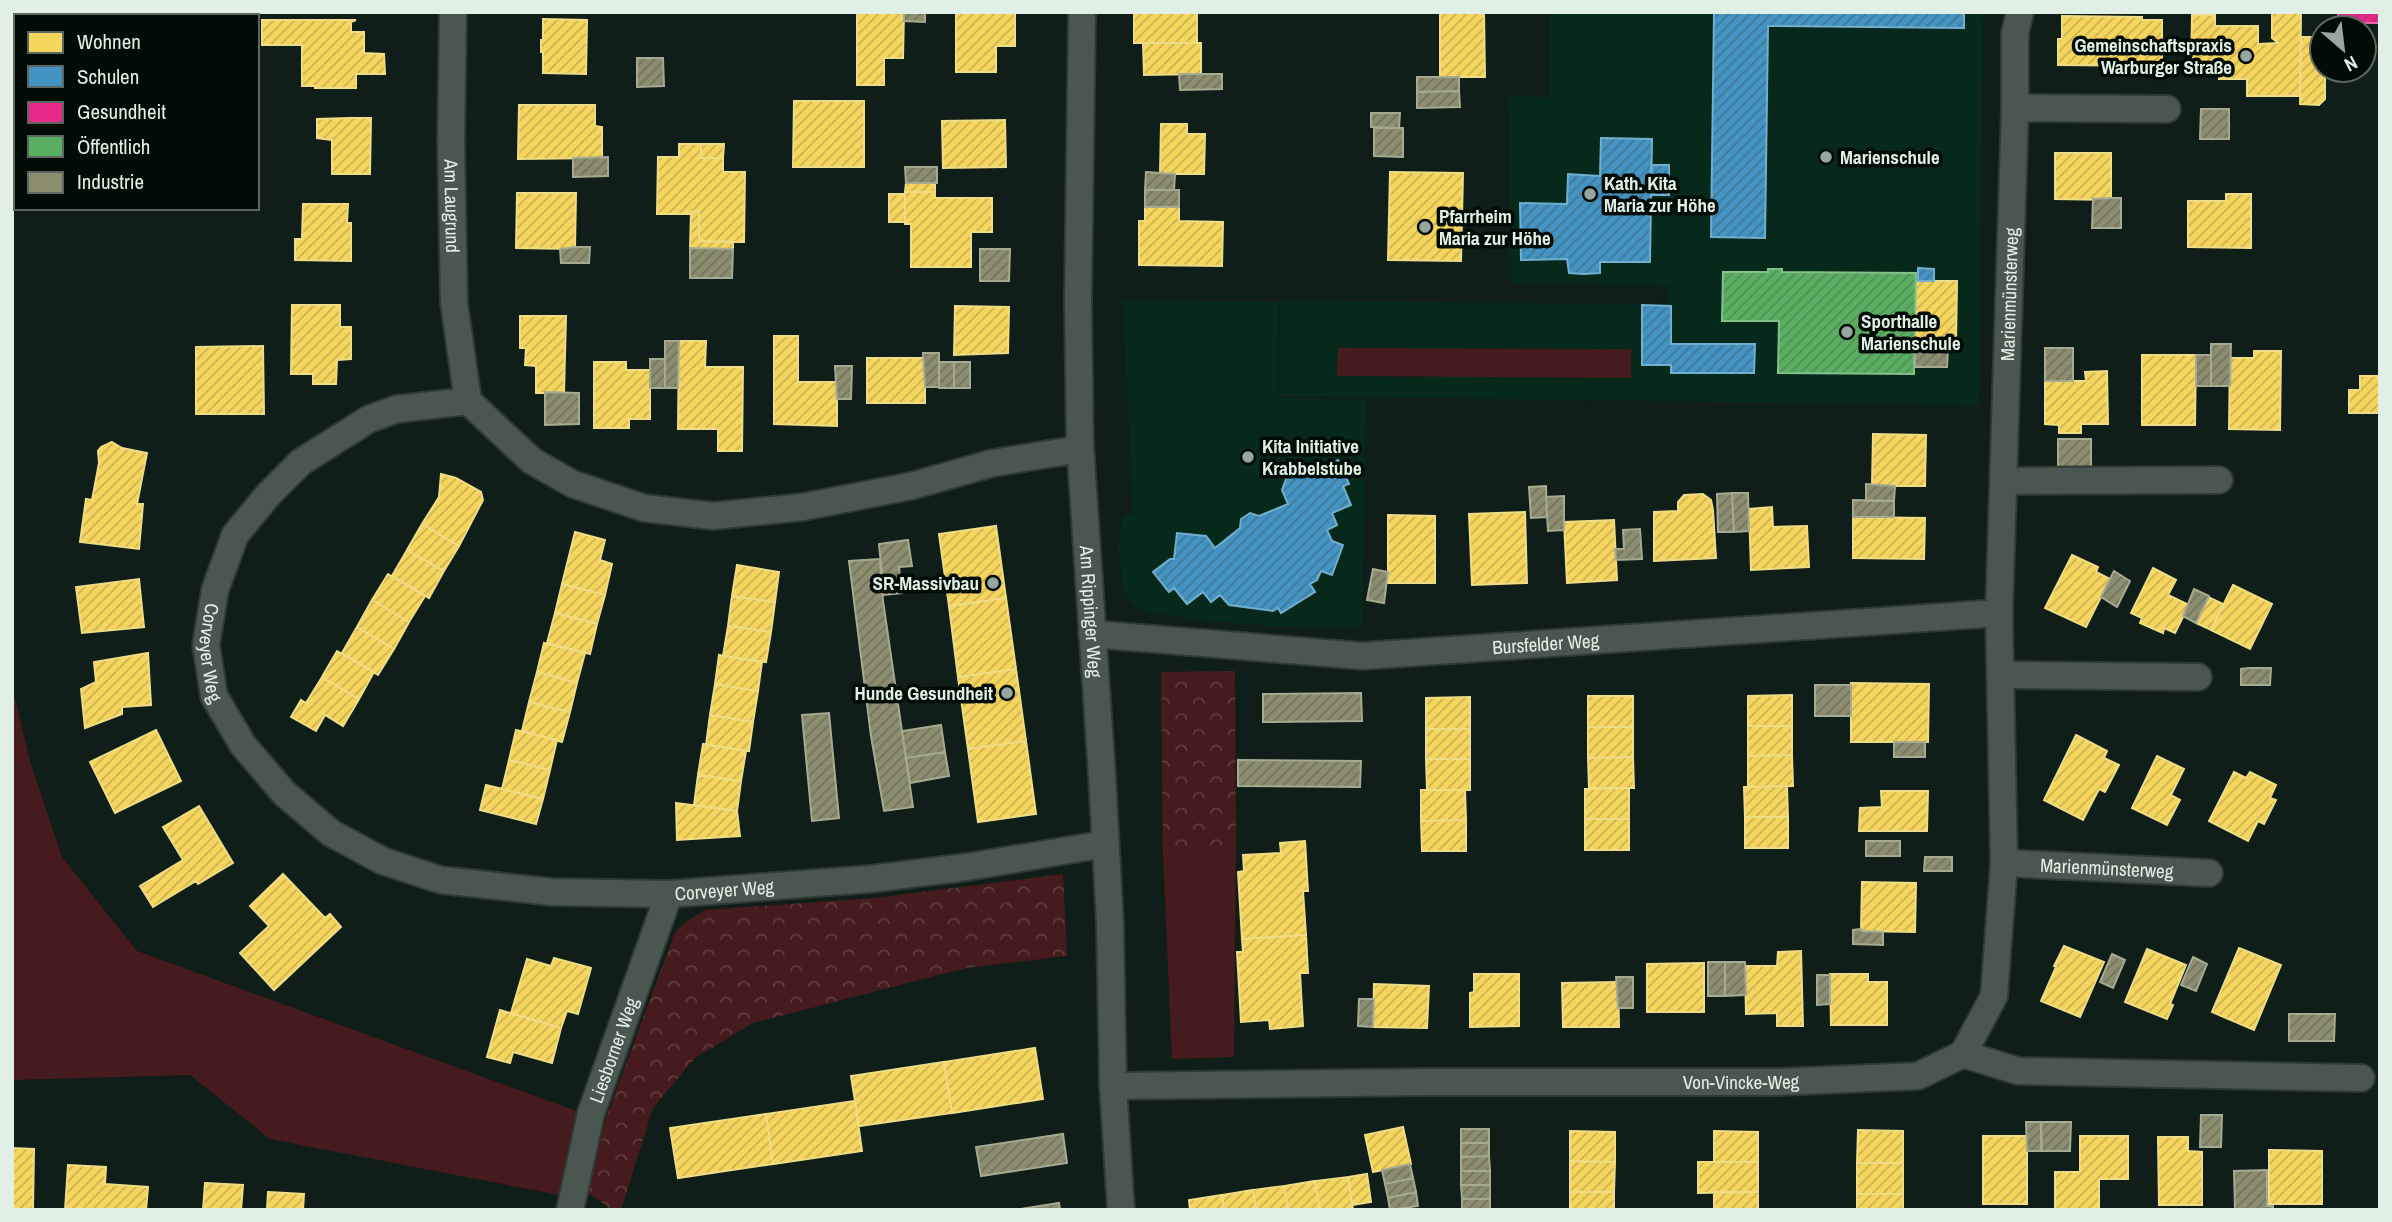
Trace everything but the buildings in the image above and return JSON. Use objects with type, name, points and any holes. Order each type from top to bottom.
[{"type":"street","name":"Am Laugrund","points":[[453,12],[451,142],[454,303],[468,401]]},
{"type":"street","name":"Am Rippinger Weg","points":[[1082,12],[1078,301],[1080,449],[1110,923],[1113,1086],[1121,1210]]},
{"type":"street","name":"Marienmünsterweg","points":[[1964,1054],[1994,996],[2004,863],[1999,613],[2015,33],[2020,12]]},
{"type":"street","points":[[2015,108],[2167,109]]},
{"type":"street","points":[[468,401],[532,461],[573,484],[644,508],[713,516],[803,507],[911,486],[993,463],[1080,449]]},
{"type":"street","name":"Corveyer Weg","points":[[468,401],[397,410],[369,419],[301,462],[268,495],[235,535],[215,590],[206,645],[215,696],[243,745],[284,793],[331,833],[383,861],[441,880],[552,892],[669,894],[870,879],[967,867],[1105,844]]},
{"type":"street","points":[[2004,481],[2219,480]]},
{"type":"street","name":"Bursfelder Weg","points":[[1092,634],[1362,656],[1999,613]]},
{"type":"street","points":[[2000,675],[2198,677]]},
{"type":"street","name":"Marienmünsterweg","points":[[2004,863],[2209,873]]},
{"type":"street","name":"Liesborner Weg","points":[[570,1210],[591,1113],[669,894]]},
{"type":"street","points":[[1964,1054],[2018,1071],[2361,1078]]},
{"type":"street","name":"Von-Vincke-Weg","points":[[1113,1086],[1426,1082],[1697,1083],[1892,1077],[1917,1076],[1964,1054]]},
{"type":"shaded area","name":"Marienschule","points":[[1550,12],[1983,12],[1979,405],[1279,396],[1280,301],[1669,304],[1668,285],[1511,283],[1509,104],[1511,97],[1519,94],[1550,98]]},
{"type":"shaded area","name":"Kita Initiative Krabbelstube","points":[[1123,301],[1279,302],[1278,398],[1366,399],[1362,628],[1270,626],[1210,621],[1143,611],[1131,603],[1123,589],[1118,545],[1123,514],[1133,516]]},
{"type":"green space","points":[[1338,348],[1631,349],[1631,378],[1337,376]]},
{"type":"green space","points":[[1235,671],[1236,851],[1163,855],[1161,672]]},
{"type":"green space","points":[[12,686],[30,761],[62,857],[137,951],[582,1113],[569,1197],[270,1139],[190,1075],[12,1080]]},
{"type":"green space","points":[[1236,851],[1234,1057],[1172,1059],[1163,855]]},
{"type":"green space","points":[[1063,874],[1067,956],[966,968],[753,1023],[695,1058],[653,1108],[621,1210],[612,1210],[588,1193],[606,1118],[675,932],[687,921],[705,910],[874,898]]},
{"type":"place","name":"Gemeinschaftspraxis Warburger Straße","points":[[2246,56]]},
{"type":"place","name":"Marienschule","points":[[1826,157]]},
{"type":"place","name":"Kath. Kita Maria zur Höhe","points":[[1590,194]]},
{"type":"place","name":"Pfarrheim Maria zur Höhe","points":[[1425,227]]},
{"type":"place","name":"Sporthalle Marienschule","points":[[1847,332]]},
{"type":"place","name":"Kita Initiative Krabbelstube","points":[[1248,457]]},
{"type":"place","name":"SR-Massivbau","points":[[993,583]]},
{"type":"place","name":"Hunde Gesundheit","points":[[1007,693]]}]
